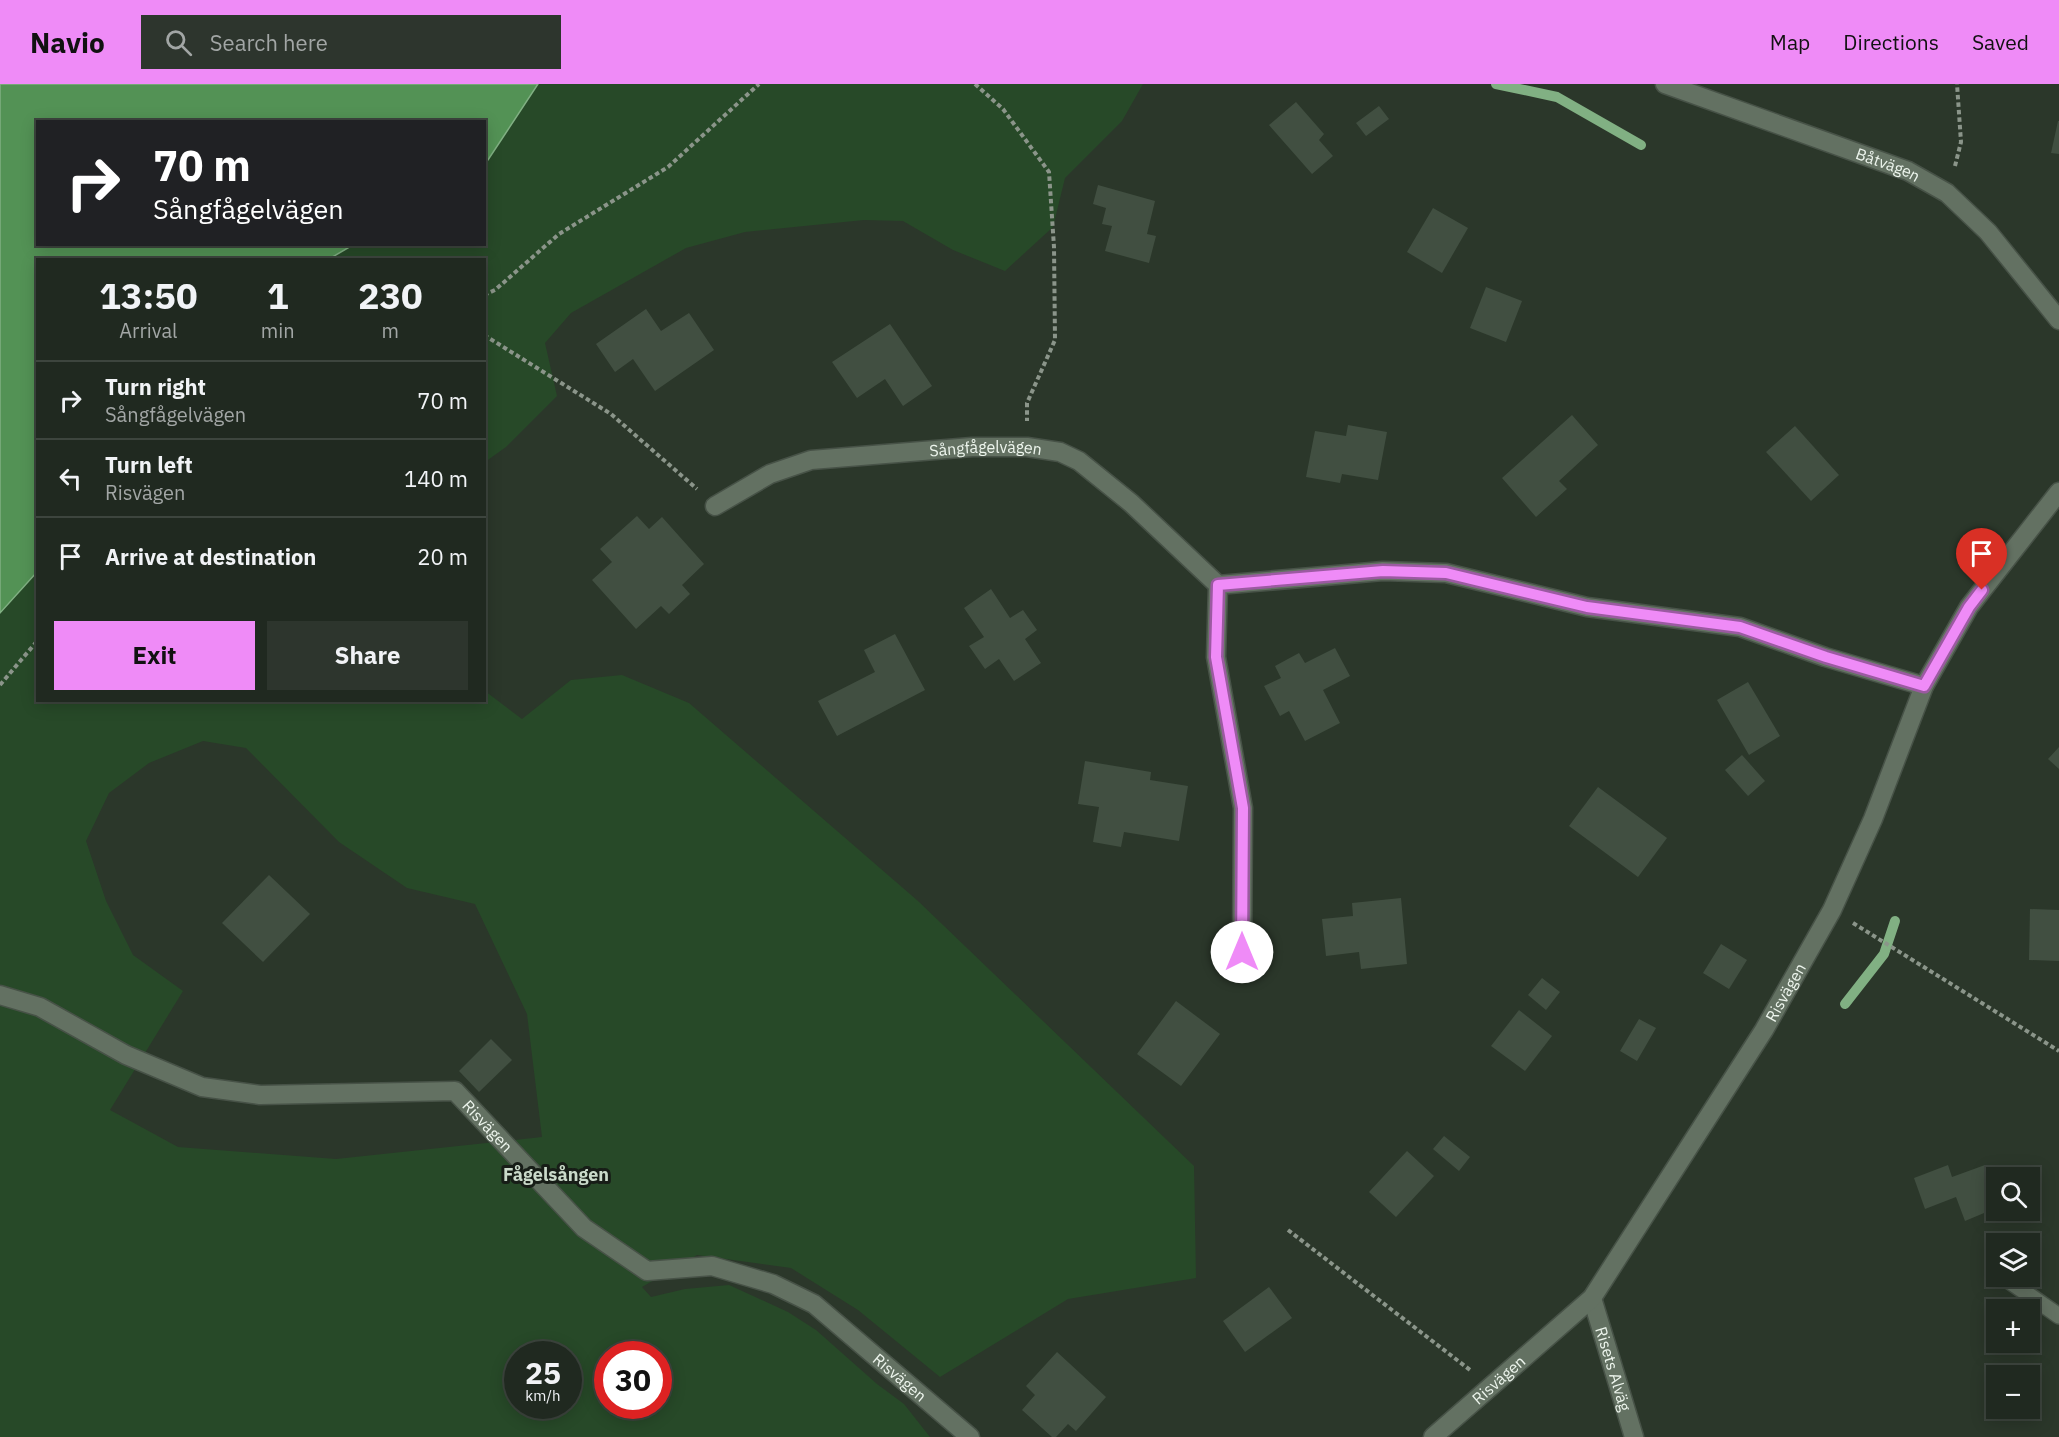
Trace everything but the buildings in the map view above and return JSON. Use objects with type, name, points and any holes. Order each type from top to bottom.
[{"type":"street","name":"Båtvägen","points":[[1665,84],[1908,171],[1947,193],[1988,232],[2059,320]]},
{"type":"street","name":"Sångfågelvägen","points":[[715,506],[770,474],[811,460],[972,447],[1027,447],[1060,452],[1079,461],[1131,503],[1218,585]]},
{"type":"street","name":"Risvägen","points":[[1433,1437],[1592,1298],[1764,1030],[1832,910],[1873,819],[1924,686],[1969,607],[2059,492]]},
{"type":"street","points":[[1242,952],[1243,808],[1216,657],[1218,585],[1383,571],[1446,573],[1587,607],[1740,627],[1826,657],[1924,686]]},
{"type":"street","name":"Risvägen","points":[[0,995],[40,1007],[126,1055],[202,1087],[260,1095],[455,1090],[584,1228],[647,1271],[712,1266],[772,1284],[814,1304],[970,1437]]},
{"type":"street","name":"Risets Alväg","points":[[1592,1298],[1634,1437]]},
{"type":"lane","points":[[2017,1287],[2059,1316]]},
{"type":"path","points":[[486,294],[495,290],[559,234],[668,167],[759,84]]},
{"type":"path","points":[[975,84],[1003,109],[1049,172],[1054,247],[1055,340],[1028,403],[1027,447]]},
{"type":"path","points":[[1947,193],[1961,142],[1958,84]]},
{"type":"path","points":[[486,336],[611,414],[715,506]]},
{"type":"path","points":[[0,685],[36,642]]},
{"type":"path","points":[[1878,939],[2059,1051]]},
{"type":"path","points":[[1288,1230],[1492,1387]]},
{"type":"shaded area","points":[[0,84],[538,84],[486,161],[486,120],[36,120],[36,246],[351,246],[331,258],[36,258],[36,573],[0,613]]},
{"type":"shaded area","points":[[538,84],[1143,84],[1122,121],[1065,178],[1053,227],[1005,271],[953,250],[903,221],[864,220],[745,232],[686,248],[571,313],[545,343],[557,396],[506,447],[486,461],[486,258],[332,258],[351,246],[486,246],[486,161]]},
{"type":"shaded area","points":[[36,573],[36,702],[486,702],[486,692],[522,719],[571,680],[622,675],[689,703],[918,901],[1194,1166],[1196,1278],[1068,1299],[940,1377],[858,1310],[791,1268],[697,1255],[642,1287],[651,1297],[685,1289],[729,1285],[788,1312],[816,1330],[877,1384],[904,1404],[930,1437],[0,1437],[0,613]],"holes":[[[203,741],[246,748],[339,842],[407,888],[475,904],[527,1014],[542,1137],[336,1159],[178,1147],[110,1110],[183,991],[133,955],[106,901],[86,841],[109,793],[149,763]]]},
{"type":"waterway","points":[[1496,84],[1557,97],[1641,145]]},
{"type":"waterway","points":[[1845,1004],[1884,954],[1895,921]]},
{"type":"district","name":"Fågelsången","points":[[556,1175]]},
{"type":"route","points":[[1242,952],[1243,808],[1216,657],[1218,585],[1383,571],[1446,573],[1587,607],[1740,627],[1826,657],[1924,686],[1969,607],[1982,590]]}]
